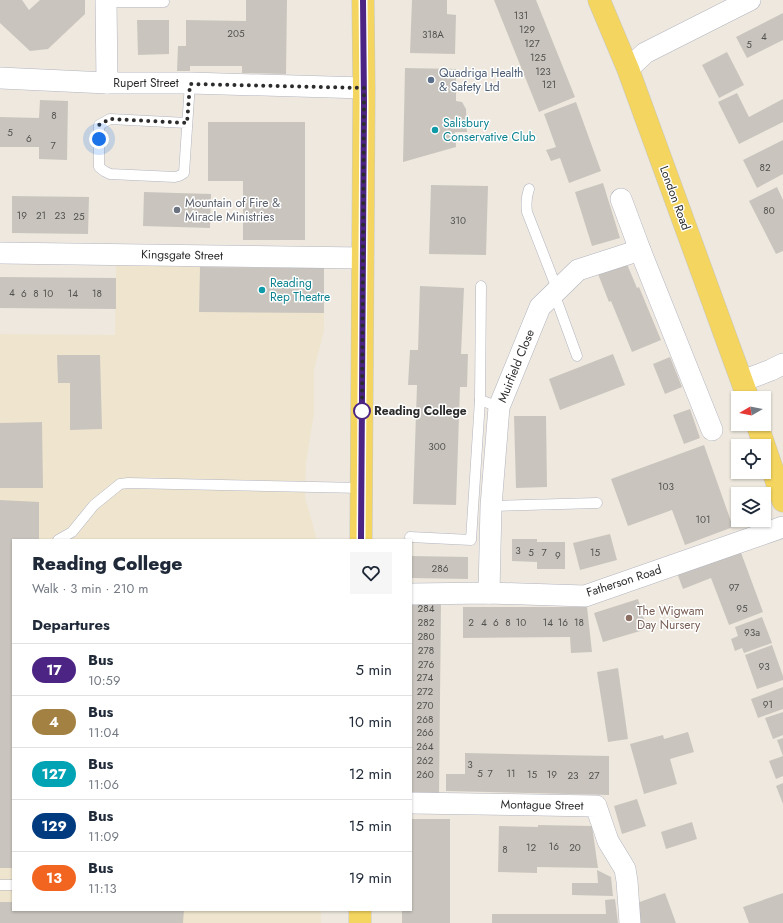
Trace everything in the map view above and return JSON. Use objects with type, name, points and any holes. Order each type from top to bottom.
[{"type":"main road","points":[[361,539],[364,88],[363,0]]},
{"type":"main road","name":"London Road","points":[[599,0],[628,68],[745,390]]},
{"type":"main road","points":[[758,431],[783,500]]},
{"type":"main road","points":[[360,911],[360,923]]},
{"type":"street","points":[[628,68],[645,53],[750,0]]},
{"type":"street","points":[[106,1],[107,83]]},
{"type":"street","name":"Rupert Street","points":[[0,78],[107,83],[364,88]]},
{"type":"street","points":[[621,199],[712,430]]},
{"type":"street","name":"Muirfield Close","points":[[489,593],[491,506],[499,408],[540,307],[578,270],[640,250]]},
{"type":"street","name":"Kingsgate Street","points":[[0,253],[363,258]]},
{"type":"street","points":[[745,390],[763,374],[783,364]]},
{"type":"street","name":"Fatherson Road","points":[[412,594],[489,593],[585,596],[783,527]]},
{"type":"street","name":"Montague Street","points":[[412,803],[596,806],[608,842],[625,869],[630,923]]},
{"type":"lane","points":[[106,1],[164,2]]},
{"type":"lane","points":[[187,123],[110,119],[103,122],[99,125],[99,167],[110,174],[175,177],[184,173],[190,84]]},
{"type":"lane","points":[[529,189],[526,205],[527,212],[556,291],[577,356]]},
{"type":"lane","points":[[410,537],[471,540],[480,400],[481,286]]},
{"type":"lane","points":[[480,400],[499,408]]},
{"type":"lane","points":[[60,539],[72,532],[94,505],[120,484],[362,488]]},
{"type":"lane","points":[[491,506],[597,503]]},
{"type":"lane","points":[[0,885],[12,885]]},
{"type":"shaded area","points":[[116,265],[324,268],[324,331],[314,370],[314,413],[306,463],[305,497],[317,539],[12,539],[12,911],[321,911],[321,923],[0,923],[0,334],[115,335]]},
{"type":"building","points":[[0,0],[22,0],[29,10],[40,0],[85,0],[85,14],[48,49],[30,51],[0,23]]},
{"type":"building","points":[[246,0],[287,0],[286,74],[242,73],[242,66],[190,66],[190,71],[177,71],[178,46],[186,46],[186,20],[246,21]]},
{"type":"building","points":[[412,0],[447,0],[447,14],[456,15],[455,54],[410,53]]},
{"type":"building","points":[[494,0],[536,0],[575,97],[539,112]]},
{"type":"building","points":[[783,13],[783,40],[747,58],[736,37]]},
{"type":"building","points":[[137,20],[169,20],[169,54],[138,55]]},
{"type":"building","points":[[727,52],[744,85],[719,98],[702,65]]},
{"type":"building","name":"Salisbury Conservative Club","points":[[405,68],[456,69],[456,101],[462,102],[466,109],[467,132],[455,132],[456,147],[403,162]]},
{"type":"building","points":[[737,93],[749,117],[783,99],[783,122],[739,144],[718,102]]},
{"type":"building","points":[[40,100],[68,101],[67,160],[39,159],[39,147],[0,147],[0,117],[39,118]]},
{"type":"building","points":[[576,102],[601,171],[569,183],[560,158],[551,161],[546,150],[556,147],[544,114]]},
{"type":"building","points":[[208,122],[305,122],[305,240],[243,240],[243,181],[208,181]]},
{"type":"building","points":[[783,140],[783,174],[757,188],[743,160]]},
{"type":"building","points":[[603,183],[620,238],[592,246],[575,192]]},
{"type":"building","points":[[431,185],[488,186],[486,255],[429,254]]},
{"type":"building","points":[[777,187],[783,200],[783,251],[776,254],[749,201]]},
{"type":"building","name":"Mountain of Fire & Miracle Ministries","points":[[144,192],[211,194],[210,228],[143,226]]},
{"type":"building","points":[[12,196],[89,197],[88,234],[12,233]]},
{"type":"building","points":[[624,257],[637,288],[639,287],[661,340],[632,352],[611,301],[609,302],[596,269]]},
{"type":"building","name":"Reading Rep Theatre","points":[[200,267],[324,268],[324,313],[199,312]]},
{"type":"building","points":[[0,277],[116,278],[116,309],[0,308]]},
{"type":"building","points":[[420,286],[464,288],[461,354],[468,354],[467,387],[460,387],[456,505],[413,504],[417,385],[408,385],[410,350],[418,350]]},
{"type":"building","points":[[613,354],[625,385],[560,410],[549,379]]},
{"type":"building","points":[[57,355],[100,355],[102,429],[70,430],[70,383],[58,383]]},
{"type":"building","points":[[670,357],[682,387],[665,394],[653,364]]},
{"type":"building","points":[[690,409],[700,438],[684,444],[673,415]]},
{"type":"building","points":[[514,416],[546,416],[547,487],[516,488]]},
{"type":"building","points":[[42,422],[43,488],[0,488],[0,423]]},
{"type":"building","points":[[704,445],[731,521],[731,527],[733,527],[685,545],[672,510],[628,526],[611,479]]},
{"type":"building","points":[[0,500],[39,502],[39,539],[12,539],[12,868],[0,868]]},
{"type":"building","points":[[610,534],[617,560],[580,570],[573,543]]},
{"type":"building","points":[[512,539],[537,539],[537,542],[565,542],[565,569],[537,569],[537,562],[512,561]]},
{"type":"building","points":[[740,550],[763,612],[729,625],[711,578],[683,589],[677,573]]},
{"type":"building","points":[[412,556],[468,557],[468,579],[412,578]]},
{"type":"building","name":"The Wigwam Day Nursery","points":[[638,599],[647,629],[603,642],[594,613]]},
{"type":"building","points":[[412,601],[441,601],[439,795],[412,794]]},
{"type":"building","points":[[463,607],[587,607],[592,652],[571,653],[570,637],[463,638]]},
{"type":"building","points":[[762,617],[772,643],[744,653],[742,648],[735,651],[731,639],[738,636],[735,627]]},
{"type":"building","points":[[772,645],[783,680],[757,689],[745,655]]},
{"type":"building","points":[[618,668],[628,739],[608,742],[597,672]]},
{"type":"building","points":[[783,687],[783,709],[758,718],[751,699]]},
{"type":"building","points":[[783,712],[783,735],[773,739],[765,718]]},
{"type":"building","points":[[688,732],[694,752],[670,759],[677,784],[644,794],[630,744],[663,735],[664,739]]},
{"type":"building","points":[[783,738],[783,756],[777,740]]},
{"type":"building","points":[[465,753],[609,756],[609,795],[446,791],[446,774],[465,774]]},
{"type":"building","points":[[783,756],[783,776],[776,779],[769,761]]},
{"type":"building","points":[[783,783],[783,804],[776,786]]},
{"type":"building","points":[[637,799],[646,826],[622,834],[614,806]]},
{"type":"building","points":[[412,819],[450,819],[450,923],[402,923],[402,911],[412,911]]},
{"type":"building","points":[[692,822],[697,839],[666,849],[661,832]]},
{"type":"building","points":[[538,825],[592,826],[598,868],[537,867],[537,873],[498,872],[499,826],[538,827]]},
{"type":"building","points":[[597,870],[611,877],[613,896],[572,895],[572,883],[598,883]]},
{"type":"building","points":[[665,893],[676,923],[635,923],[634,904]]},
{"type":"building","points":[[783,893],[783,923],[749,923],[743,907]]},
{"type":"building","points":[[615,899],[618,923],[492,923],[492,914],[606,914],[605,900]]},
{"type":"building","points":[[0,902],[12,902],[12,911],[184,911],[183,923],[0,923]]},
{"type":"bus line","name":"17","points":[[361,539],[364,103],[363,0]]},
{"type":"place","name":"Quadriga Health & Safety Ltd","points":[[431,80]]},
{"type":"place","name":"Salisbury Conservative Club","points":[[435,130]]},
{"type":"place","name":"Mountain of Fire & Miracle Ministries","points":[[177,210]]},
{"type":"place","name":"Reading Rep Theatre","points":[[262,290]]},
{"type":"place","name":"Reading College","points":[[362,411]]},
{"type":"place","name":"The Wigwam Day Nursery","points":[[629,618]]},
{"type":"route","points":[[99,139],[99,125],[110,119],[187,123],[190,84],[364,88],[362,411]]}]
